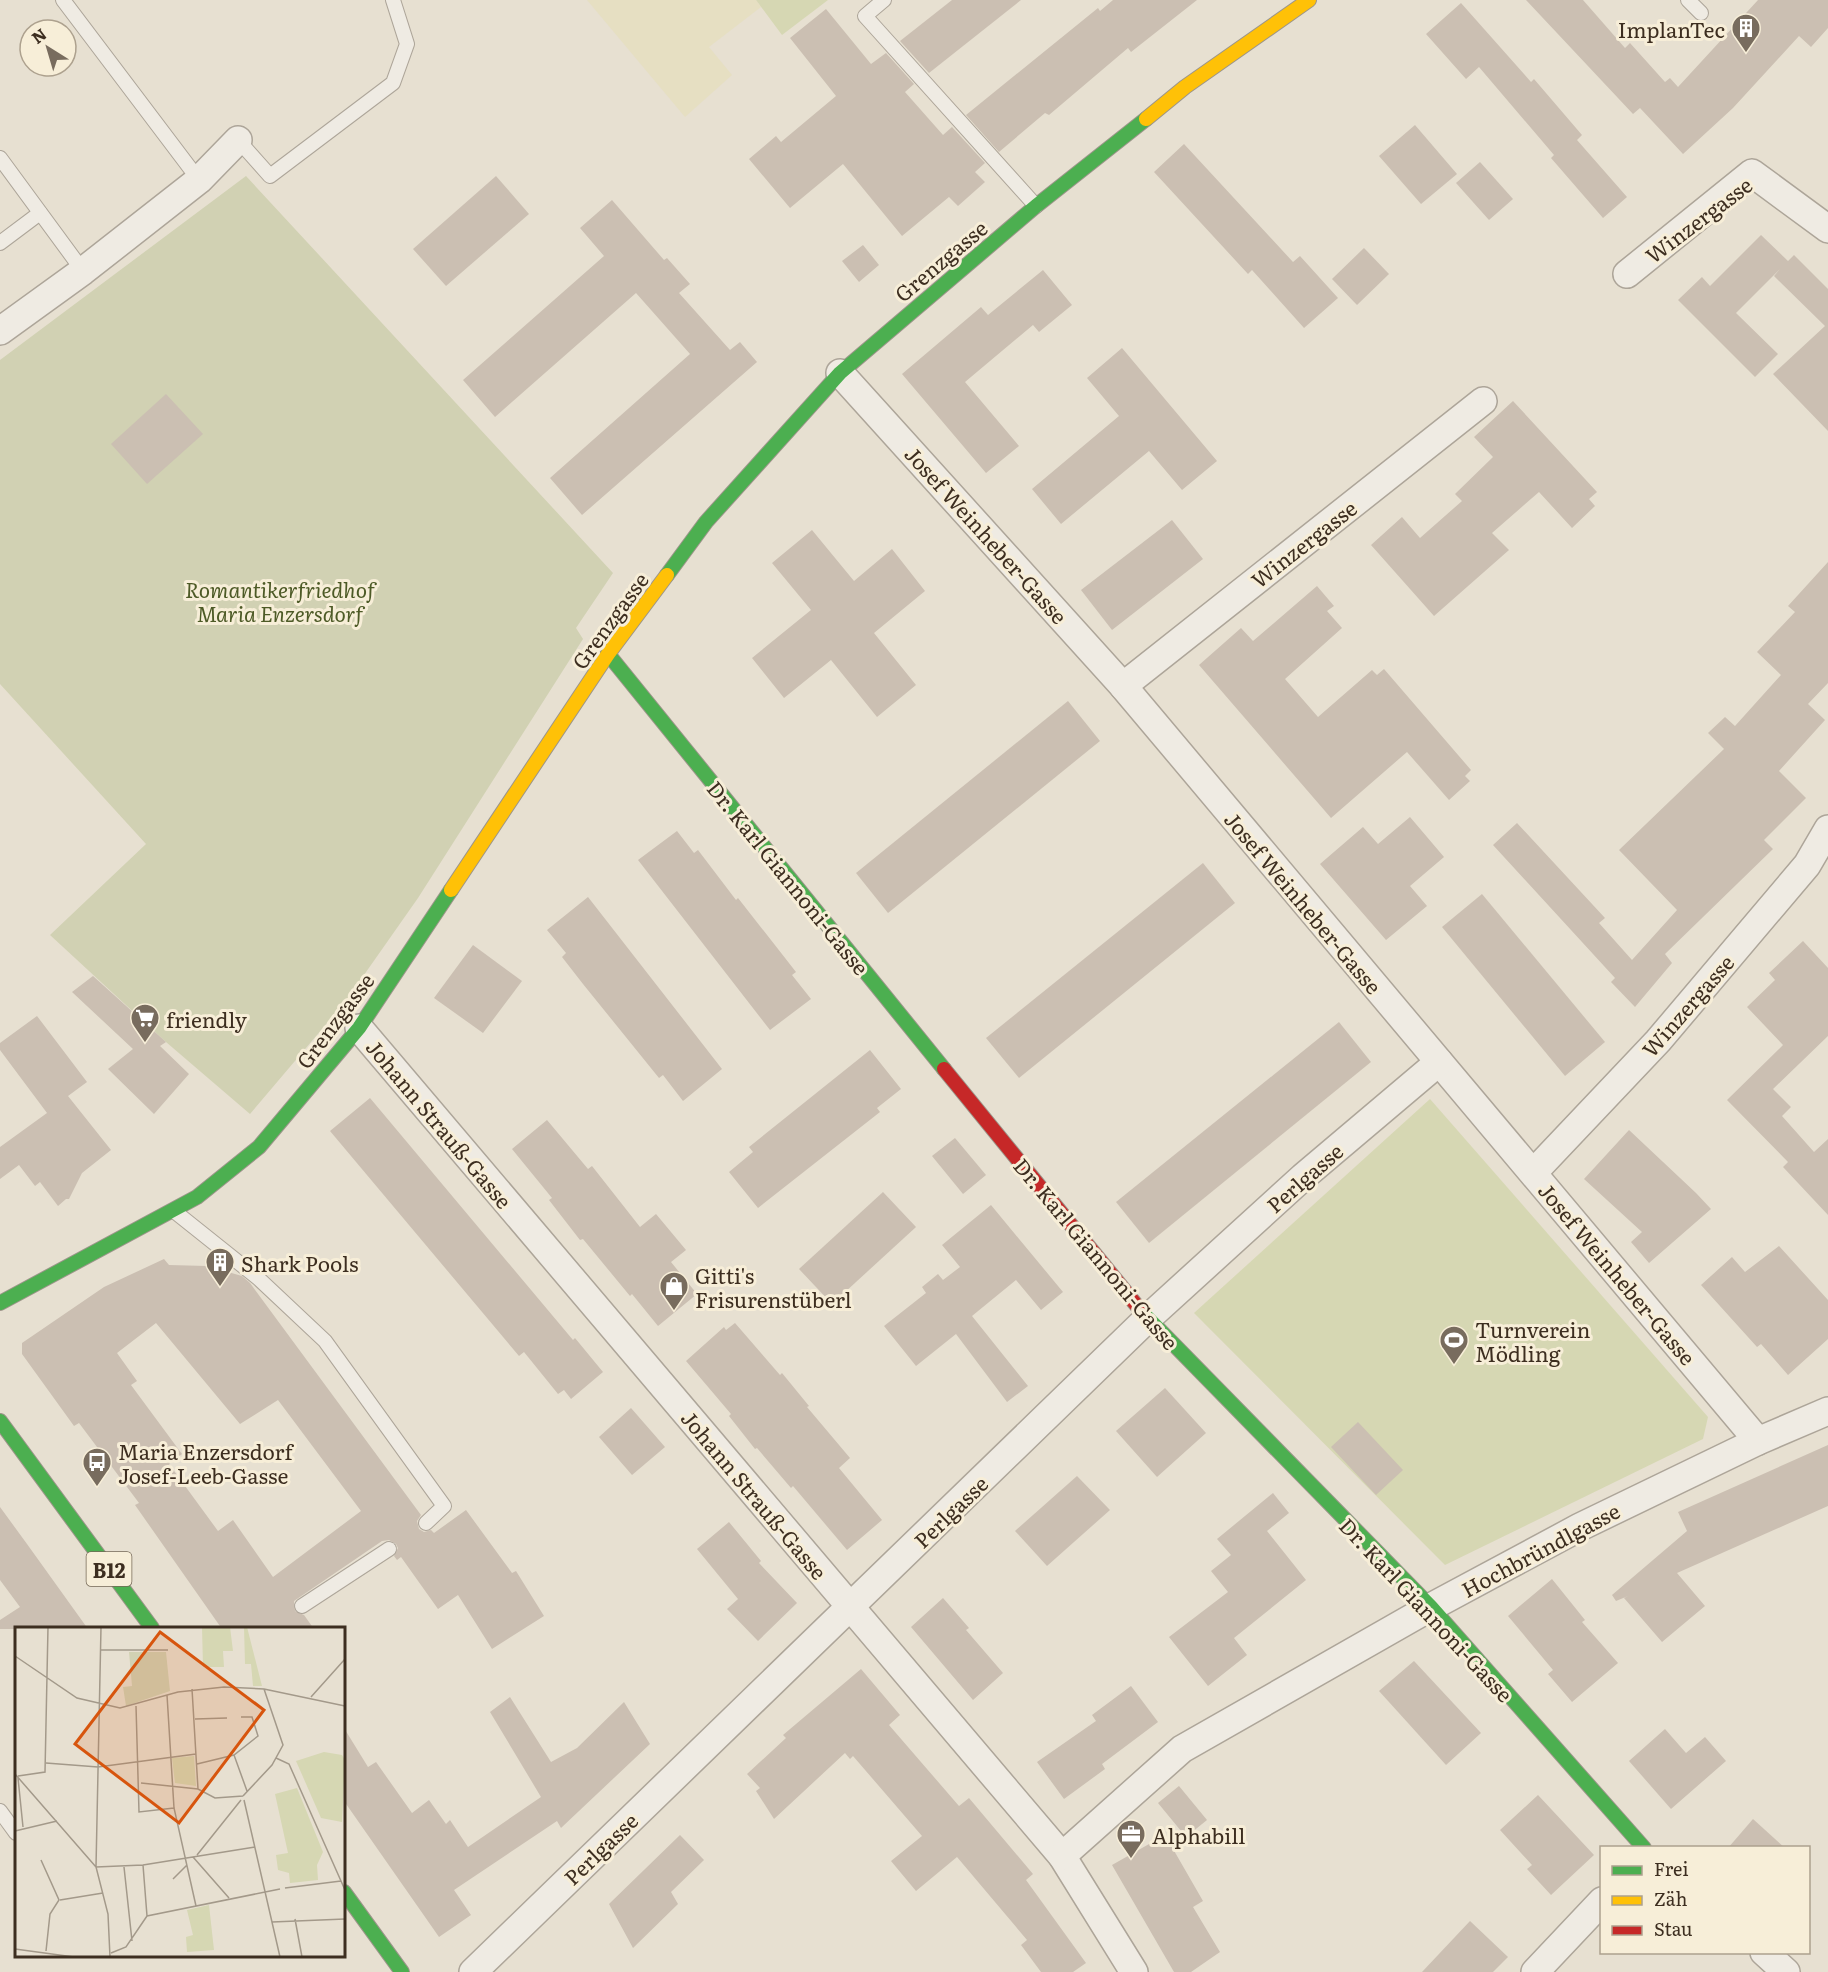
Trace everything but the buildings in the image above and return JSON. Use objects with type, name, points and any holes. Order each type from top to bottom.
[{"type":"street","name":"Grenzgasse","points":[[0,1303],[197,1197],[259,1147],[359,1028],[608,654],[706,522],[840,373],[1036,206],[1185,87],[1309,0]]},
{"type":"street","points":[[0,331],[83,271],[199,180],[238,140]]},
{"type":"street","name":"Winzergasse","points":[[1627,274],[1752,173],[1828,230]]},
{"type":"street","name":"Josef Weinheber-Gasse","points":[[840,373],[1123,686],[1758,1441]]},
{"type":"street","name":"Winzergasse","points":[[1123,686],[1483,401]]},
{"type":"street","name":"Dr. Karl Giannoni-Gasse","points":[[608,654],[1148,1319],[1431,1607],[1642,1846]]},
{"type":"street","name":"Winzergasse","points":[[1534,1172],[1658,1041],[1807,865],[1828,829]]},
{"type":"street","name":"Johann Strauß-Gasse","points":[[359,1028],[1062,1856],[1134,1972]]},
{"type":"street","name":"Perlgasse","points":[[473,1972],[1148,1319],[1303,1177],[1439,1062]]},
{"type":"street","name":"Hochbründlgasse","points":[[1062,1856],[1182,1749],[1431,1607],[1580,1527],[1758,1441],[1828,1411]]},
{"type":"street","name":"B12","points":[[0,1421],[151,1627]]},
{"type":"street","points":[[345,1893],[402,1972]]},
{"type":"street","points":[[1535,1972],[1600,1903]]},
{"type":"street","points":[[1765,1954],[1786,1972]]},
{"type":"lane","points":[[63,0],[199,180]]},
{"type":"lane","points":[[238,140],[270,176],[393,83],[407,44],[393,0]]},
{"type":"lane","points":[[884,0],[865,16],[1036,206]]},
{"type":"lane","points":[[1688,0],[1701,13]]},
{"type":"lane","points":[[0,158],[83,271]]},
{"type":"lane","points":[[0,243],[40,213]]},
{"type":"lane","points":[[173,1210],[258,1278],[325,1341],[444,1506],[426,1523]]},
{"type":"lane","points":[[302,1606],[389,1549]]},
{"type":"lane","points":[[0,1811],[15,1832]]},
{"type":"shaded area","points":[[587,0],[756,0],[761,7],[709,47],[732,75],[685,117]]},
{"type":"green space","points":[[756,0],[828,0],[782,35]]},
{"type":"green space","name":"Romantikerfriedhof Maria Enzersdorf","points":[[246,176],[613,573],[576,628],[583,639],[418,898],[345,1002],[250,1114],[166,1042],[50,935],[146,844],[0,684],[0,360]]},
{"type":"green space","name":"Turnverein Mödling","points":[[1430,1099],[1708,1417],[1703,1439],[1445,1565],[1194,1313]]},
{"type":"traffic: fast","points":[[667,575],[706,522],[840,373],[1036,206],[1146,119]]},
{"type":"traffic: fast","points":[[608,654],[944,1069]]},
{"type":"traffic: fast","points":[[0,1303],[197,1197],[259,1147],[359,1028],[451,890]]},
{"type":"traffic: fast","points":[[1142,1312],[1431,1607],[1642,1846]]},
{"type":"traffic: fast","points":[[0,1421],[151,1627]]},
{"type":"traffic: fast","points":[[345,1893],[402,1972]]},
{"type":"traffic: slow","points":[[1146,119],[1185,87],[1309,0]]},
{"type":"traffic: slow","points":[[451,890],[608,654],[667,575]]},
{"type":"traffic: jam","points":[[944,1069],[1142,1312]]},
{"type":"place","name":"ImplanTec","points":[[1746,54]]},
{"type":"place","name":"friendly","points":[[145,1044]]},
{"type":"place","name":"Shark Pools","points":[[220,1288]]},
{"type":"place","name":"Gitti's Frisurenstüberl","points":[[674,1312]]},
{"type":"place","name":"Turnverein Mödling","points":[[1454,1366]]},
{"type":"place","name":"Maria Enzersdorf Josef-Leeb-Gasse","points":[[97,1488]]},
{"type":"place","name":"Alphabill","points":[[1131,1860]]}]
